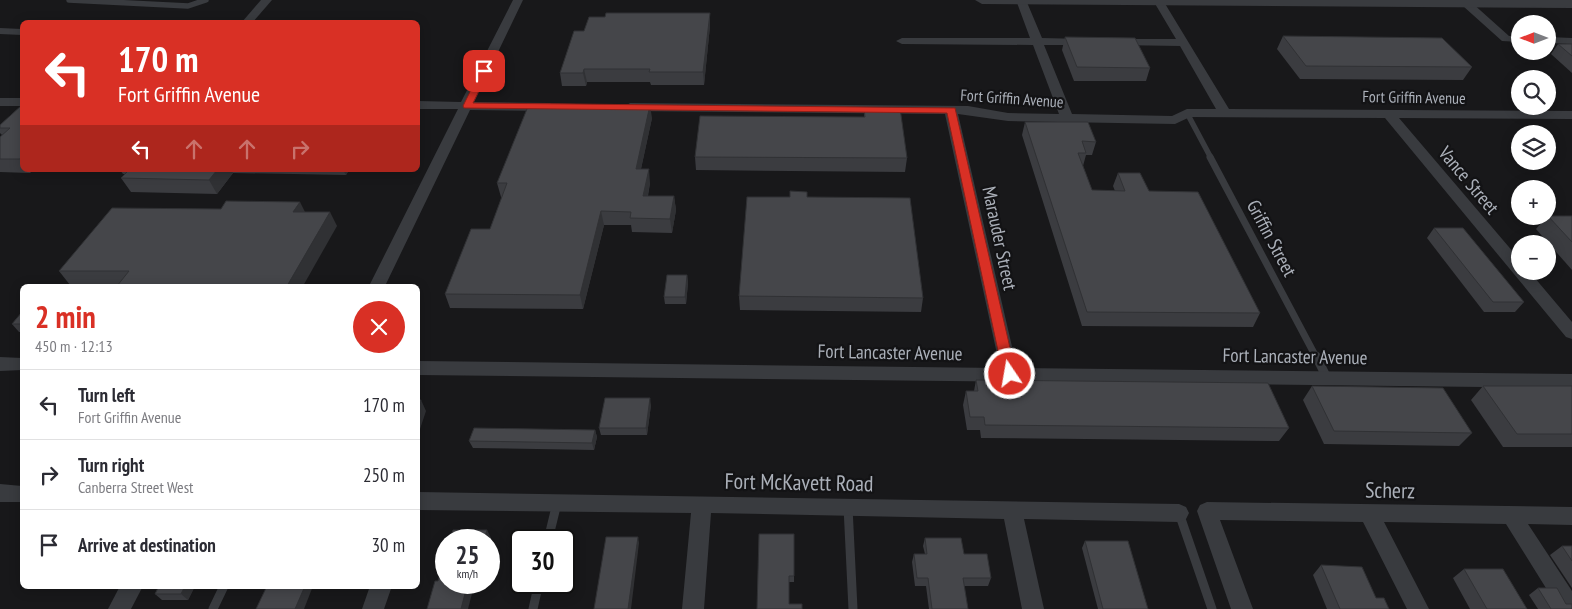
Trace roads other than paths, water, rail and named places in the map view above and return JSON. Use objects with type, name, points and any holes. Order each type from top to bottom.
[{"type":"street","points":[[249,20],[267,0]]},
{"type":"street","points":[[378,284],[468,106],[518,0]]},
{"type":"street","points":[[982,0],[1572,4]]},
{"type":"street","points":[[1022,0],[1067,119]]},
{"type":"street","points":[[1159,2],[1225,113]]},
{"type":"street","points":[[1465,2],[1506,39],[1511,39]]},
{"type":"street","points":[[0,30],[20,32]]},
{"type":"street","points":[[1556,40],[1572,41]]},
{"type":"street","points":[[902,41],[1184,43]]},
{"type":"street","points":[[0,102],[20,102]]},
{"type":"street","points":[[420,106],[567,107]]},
{"type":"street","name":"Fort Griffin Avenue","points":[[616,107],[968,110],[1008,117],[1175,120],[1187,113],[1572,115]]},
{"type":"street","name":"Marauder Street","points":[[951,110],[1010,374]]},
{"type":"street","name":"Vance Street","points":[[1388,113],[1572,333]]},
{"type":"street","points":[[0,364],[20,364]]},
{"type":"street","name":"Fort Lancaster Avenue","points":[[420,368],[1572,381]]},
{"type":"street","points":[[0,494],[20,494]]},
{"type":"street","name":"Fort McKavett Road","points":[[420,502],[848,506],[1179,513]]},
{"type":"street","points":[[692,609],[702,504]]},
{"type":"street","points":[[1012,510],[1033,609]]},
{"type":"street","name":"Scherz","points":[[1242,609],[1206,512],[1572,516]]},
{"type":"street","points":[[1369,514],[1418,609]]},
{"type":"street","points":[[1511,515],[1571,609]]},
{"type":"street","points":[[119,609],[130,589]]},
{"type":"street","points":[[373,609],[380,589]]},
{"type":"lane","points":[[70,0],[188,6],[206,0]]},
{"type":"lane","name":"Griffin Street","points":[[1187,113],[1328,378]]},
{"type":"lane","points":[[550,529],[556,503]]},
{"type":"lane","points":[[848,506],[853,609]]},
{"type":"lane","points":[[1179,513],[1212,609]]},
{"type":"lane","points":[[213,609],[223,589]]},
{"type":"lane","points":[[533,609],[536,594]]}]
